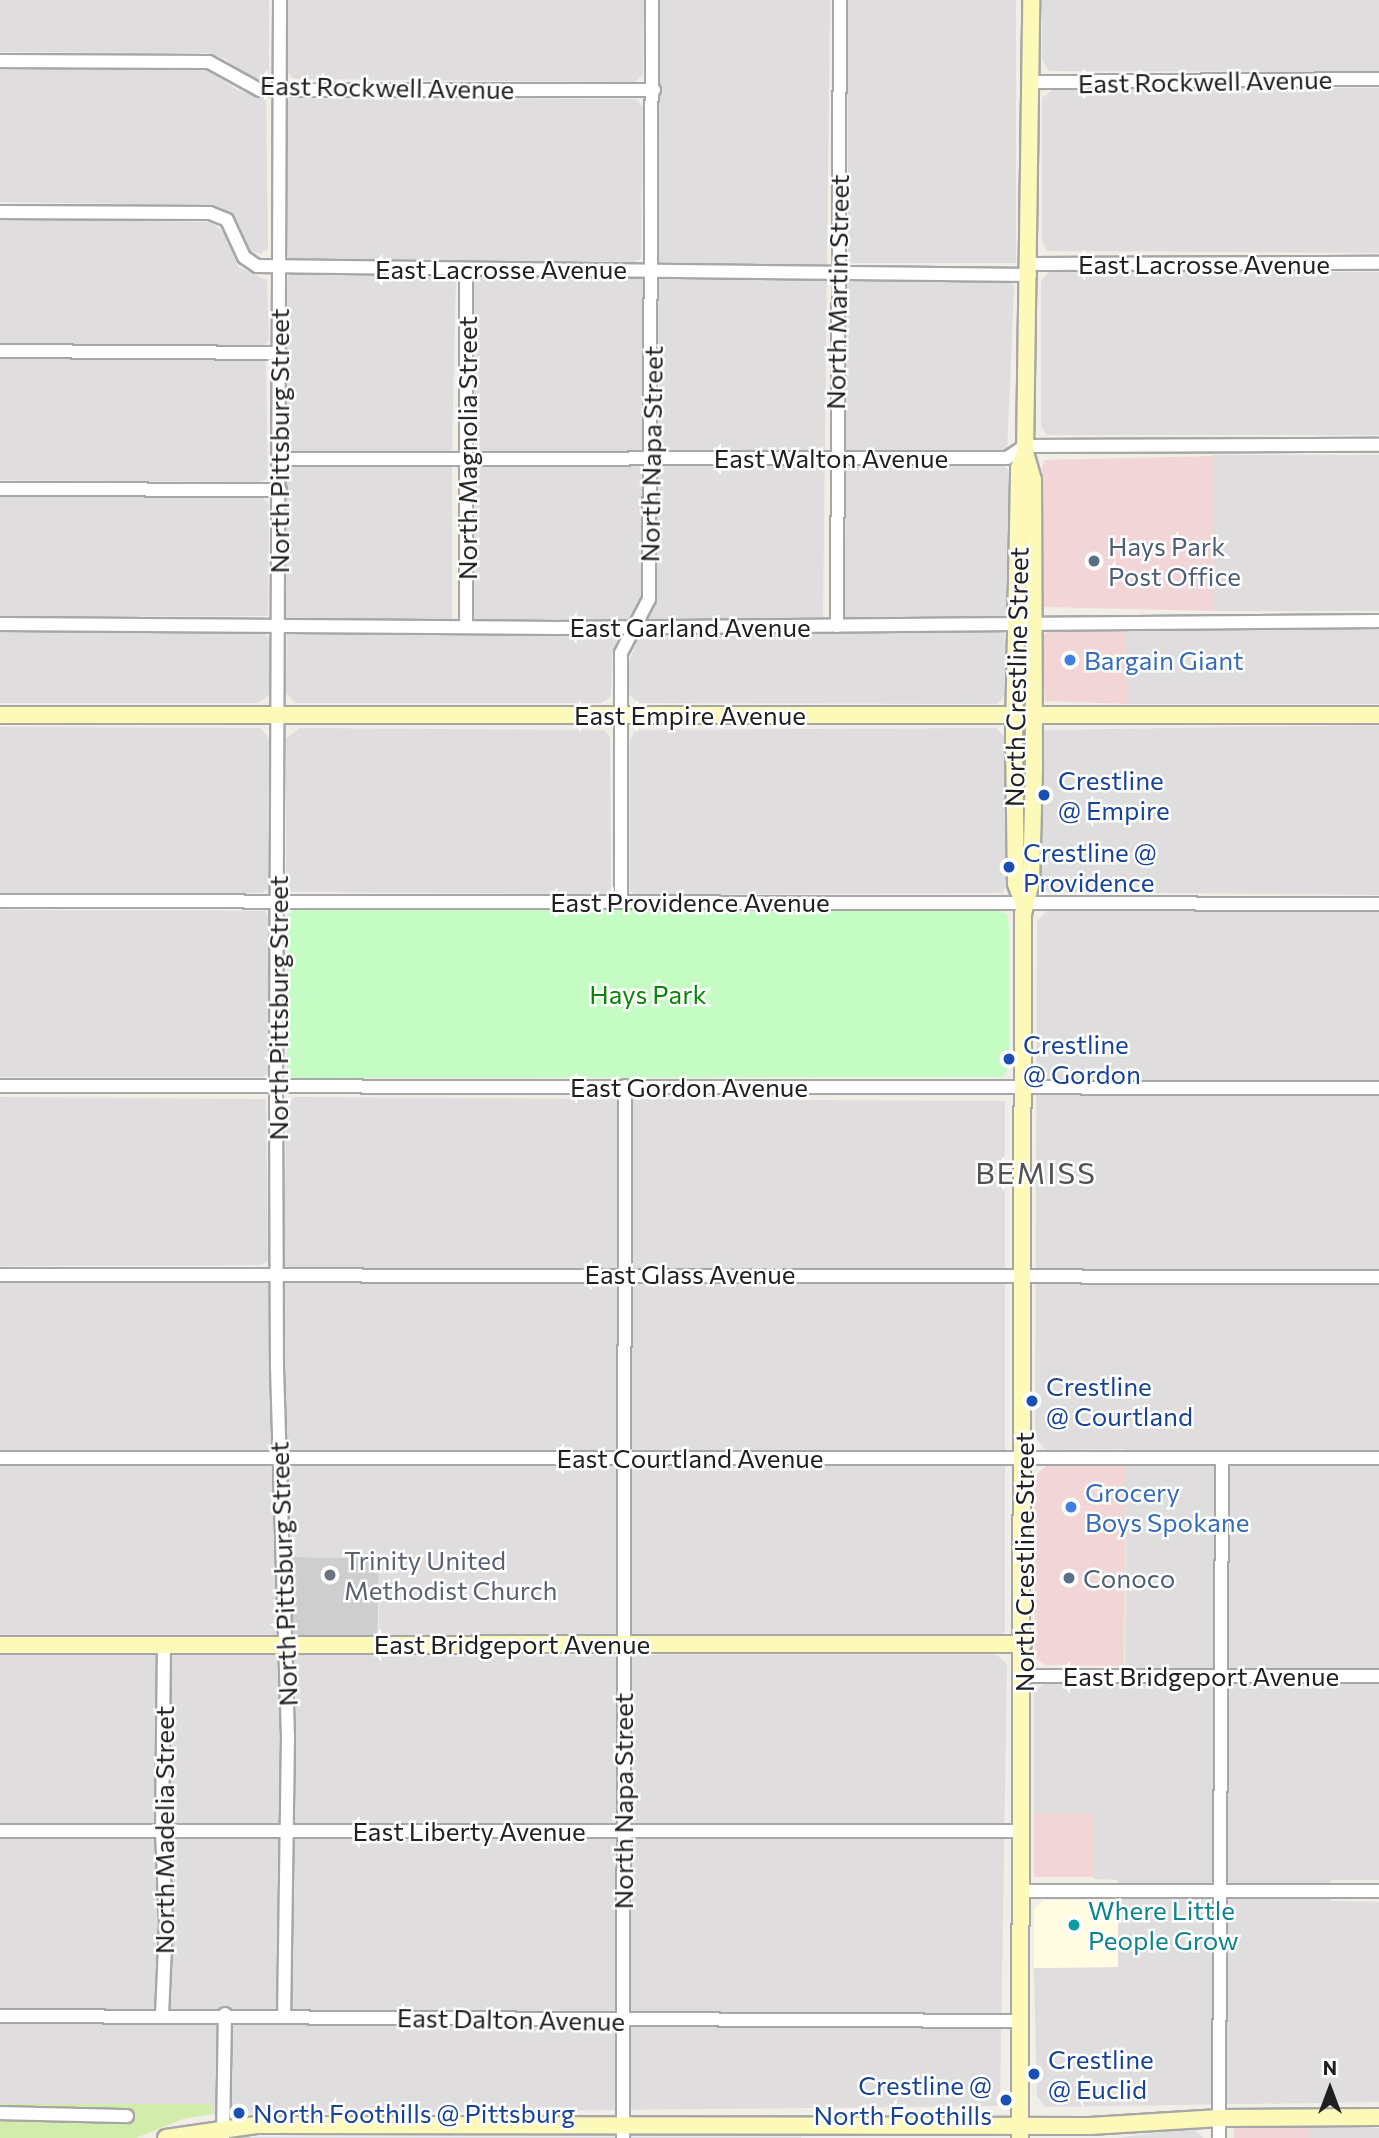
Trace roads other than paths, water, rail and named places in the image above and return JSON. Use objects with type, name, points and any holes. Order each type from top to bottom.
[{"type":"main road","name":"North Crestline Street","points":[[1020,2132],[1023,1891],[1023,902],[1016,884],[1014,715],[1019,468],[1025,449],[1030,270],[1031,0]]},
{"type":"main road","name":"North Crestline Street","points":[[1023,902],[1031,883],[1033,715],[1033,480],[1025,449]]},
{"type":"main road","name":"East Empire Avenue","points":[[0,715],[1379,715]]},
{"type":"main road","name":"East Bridgeport Avenue","points":[[0,1645],[1023,1644]]},
{"type":"main road","points":[[166,2138],[223,2132],[1020,2132],[1220,2118],[1379,2117]]},
{"type":"street","name":"North Pittsburg Street","points":[[280,0],[276,1088],[287,1831],[284,2015]]},
{"type":"street","name":"North Napa Street","points":[[621,902],[621,653],[649,599],[654,90],[652,0]]},
{"type":"street","name":"North Martin Street","points":[[837,626],[837,274],[841,0]]},
{"type":"street","name":"East Rockwell Avenue","points":[[0,61],[209,62],[260,90],[654,90]]},
{"type":"street","name":"East Rockwell Avenue","points":[[1031,82],[1379,79]]},
{"type":"street","name":"East Lacrosse Avenue","points":[[0,212],[210,213],[228,220],[244,257],[257,266],[280,268],[837,274],[1379,263]]},
{"type":"street","name":"North Magnolia Street","points":[[466,269],[466,627]]},
{"type":"street","points":[[0,351],[280,353]]},
{"type":"street","name":"East Walton Avenue","points":[[280,459],[1007,458],[1025,449],[1379,445]]},
{"type":"street","points":[[0,489],[280,490]]},
{"type":"street","name":"East Garland Avenue","points":[[0,624],[636,628],[1015,626],[1033,621],[1379,621]]},
{"type":"street","name":"East Providence Avenue","points":[[0,901],[1379,904]]},
{"type":"street","name":"East Gordon Avenue","points":[[0,1086],[1379,1088]]},
{"type":"street","name":"North Napa Street","points":[[623,2132],[622,1274],[625,1086]]},
{"type":"street","name":"East Glass Avenue","points":[[0,1275],[622,1274],[1379,1278]]},
{"type":"street","name":"East Courtland Avenue","points":[[0,1458],[1379,1458]]},
{"type":"street","points":[[1219,2138],[1222,1458]]},
{"type":"street","name":"North Madelia Street","points":[[162,2015],[166,1923],[162,1833],[164,1645]]},
{"type":"street","name":"East Bridgeport Avenue","points":[[1023,1676],[1379,1676]]},
{"type":"street","name":"East Liberty Avenue","points":[[0,1831],[1023,1831]]},
{"type":"street","points":[[1023,1891],[1379,1891]]},
{"type":"street","points":[[223,2132],[225,2014]]},
{"type":"street","name":"East Dalton Avenue","points":[[0,2015],[225,2014],[624,2021],[1021,2021]]},
{"type":"street","points":[[0,2113],[127,2116]]},
{"type":"place","name":"Hays Park Post Office","points":[[1094,561]]},
{"type":"place","name":"Bargain Giant","points":[[1070,660]]},
{"type":"place","name":"Crestline @ Empire","points":[[1044,795]]},
{"type":"place","name":"Crestline @ Providence","points":[[1009,867]]},
{"type":"place","name":"Crestline @ Gordon","points":[[1009,1059]]},
{"type":"place","name":"Crestline @ Courtland","points":[[1032,1401]]},
{"type":"place","name":"Grocery Boys Spokane","points":[[1071,1507]]},
{"type":"place","name":"Trinity United Methodist Church","points":[[330,1575]]},
{"type":"place","name":"Conoco","points":[[1069,1578]]},
{"type":"place","name":"Where Little People Grow","points":[[1074,1925]]},
{"type":"place","name":"Crestline @ Euclid","points":[[1034,2074]]},
{"type":"place","name":"Crestline @ North Foothills","points":[[1006,2100]]},
{"type":"place","name":"North Foothills @ Pittsburg","points":[[239,2113]]},
{"type":"district","name":"BEMISS","points":[[1036,1172]]},
{"type":"park label","name":"Hays Park","points":[[648,994]]}]
